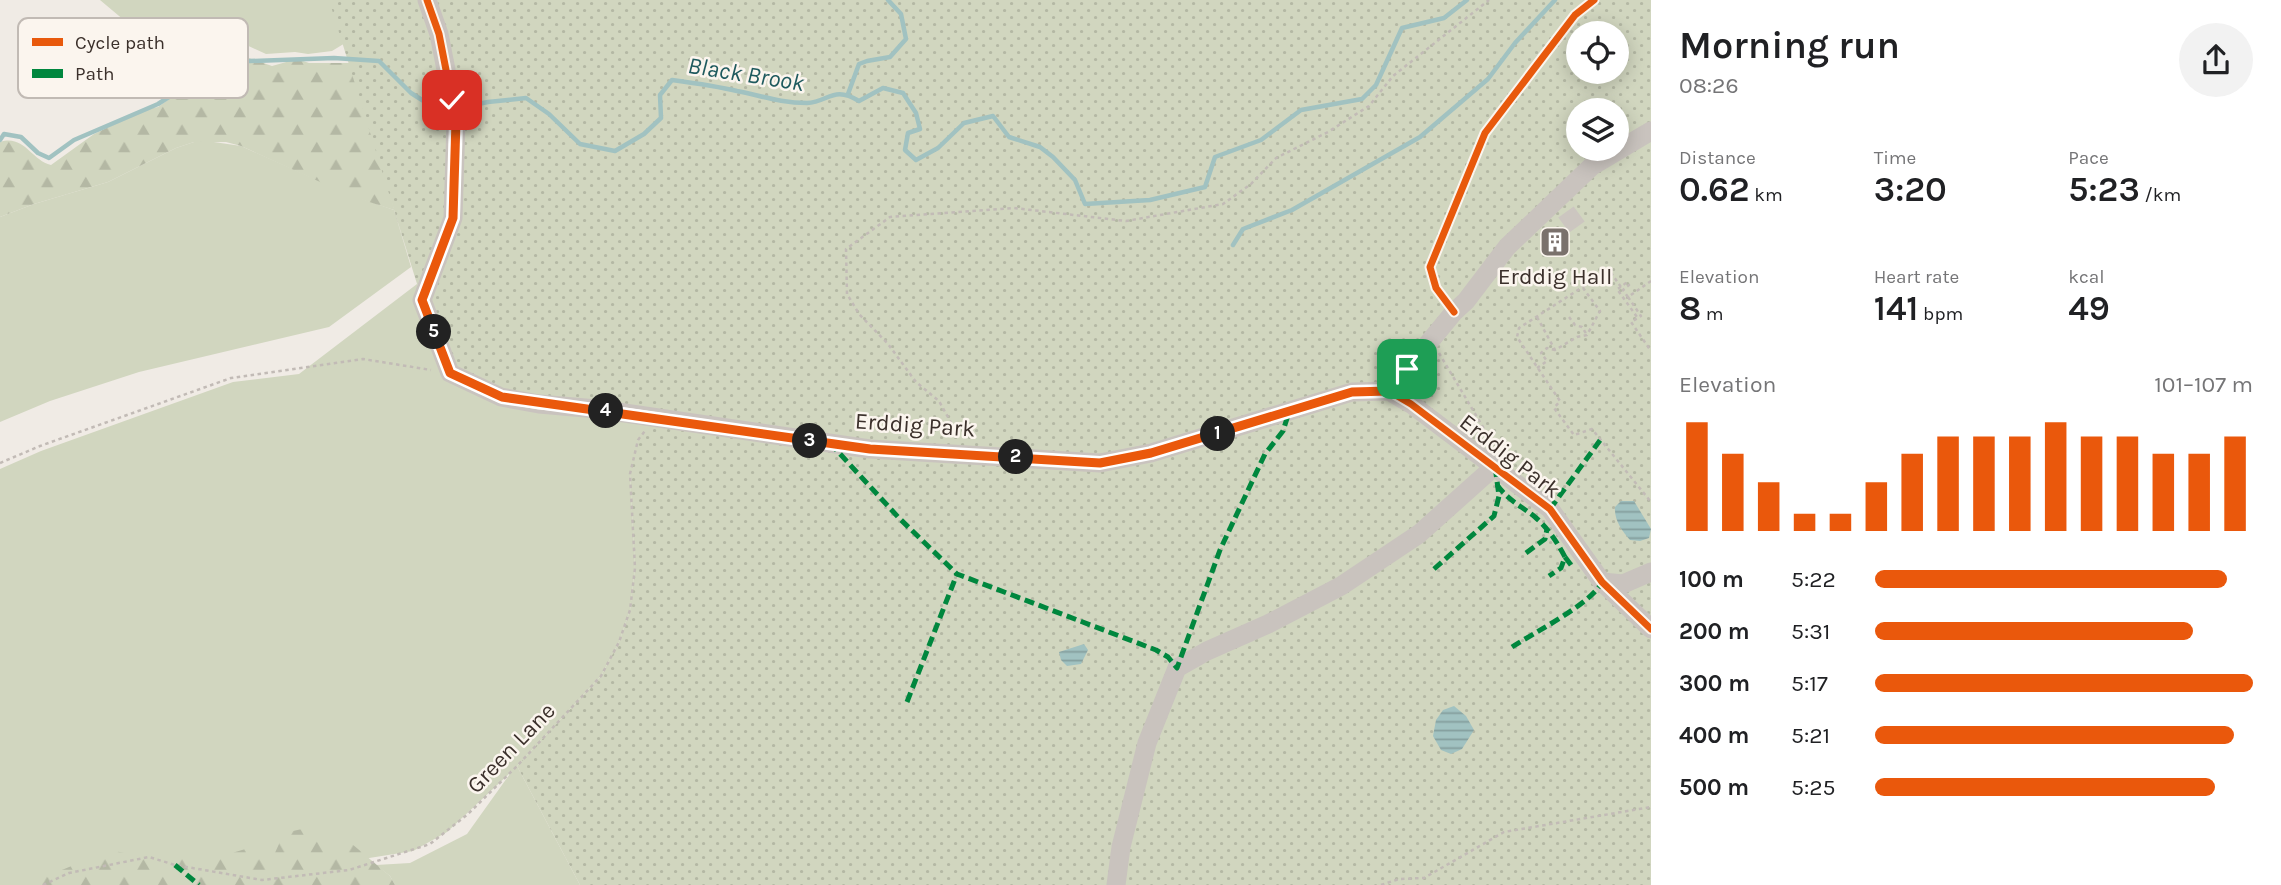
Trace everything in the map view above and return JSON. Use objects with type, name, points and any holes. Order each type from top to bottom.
[{"type":"street","points":[[427,0],[439,34],[453,109],[453,218],[422,300],[450,373]]},
{"type":"street","points":[[1389,391],[1466,301],[1507,247],[1563,204],[1592,166],[1651,131]]},
{"type":"street","name":"Erddig Park","points":[[450,373],[502,397],[870,449],[1100,463],[1151,453],[1352,392],[1389,391],[1495,456],[1550,509],[1602,582],[1651,628]]},
{"type":"street","points":[[1116,885],[1121,847],[1147,743],[1177,667],[1341,586],[1419,534],[1495,456]]},
{"type":"street","points":[[1602,582],[1623,584],[1651,572]]},
{"type":"path","points":[[953,453],[954,428],[939,401],[916,382],[888,344],[859,314],[847,294],[846,249],[890,217],[1014,208],[1126,221],[1223,204],[1251,184],[1276,158],[1328,132],[1370,106],[1393,76],[1489,0]]},
{"type":"path","points":[[1638,318],[1609,270],[1519,328],[1517,337],[1560,401],[1554,408],[1574,435],[1592,429],[1651,502]]},
{"type":"path","points":[[1628,297],[1651,281]]},
{"type":"path","points":[[1583,287],[1600,311],[1587,335]]},
{"type":"path","points":[[1621,289],[1641,316],[1631,322],[1651,351]]},
{"type":"path","points":[[1558,303],[1561,307]]},
{"type":"path","points":[[1537,317],[1555,350]]},
{"type":"path","points":[[1569,317],[1587,335]]},
{"type":"path","points":[[1537,368],[1547,361],[1541,353],[1547,348],[1555,350],[1577,337],[1587,335]]},
{"type":"path","points":[[1431,340],[1495,456]]},
{"type":"path","points":[[0,463],[40,446],[231,378],[363,359],[450,373]]},
{"type":"path","points":[[1381,885],[1398,879],[1424,878],[1504,832],[1651,807]]},
{"type":"path","points":[[1424,878],[1428,885]]},
{"type":"green space","points":[[100,0],[416,0],[332,51],[308,54],[266,54],[248,46],[248,18],[121,18]]},
{"type":"green space","points":[[329,0],[1651,0],[1651,885],[580,885],[517,766],[601,676],[619,642],[630,610],[635,568],[630,474],[638,440],[656,419],[539,404],[450,373],[422,300]]},
{"type":"green space","points":[[248,58],[272,66],[297,59],[309,63],[352,63],[411,267],[394,210],[351,196],[241,146],[226,142],[194,142],[176,148],[108,182],[0,217],[0,142],[8,140],[21,144],[51,165],[94,134],[144,110],[158,107],[171,98],[248,98]]},
{"type":"green space","points":[[207,141],[241,146],[351,195],[394,210],[411,267],[329,327],[139,372],[50,401],[0,422],[0,217],[108,182],[176,148]]},
{"type":"green space","points":[[417,284],[422,300],[657,418],[630,474],[635,568],[630,610],[619,642],[601,676],[517,766],[580,885],[395,885],[390,876],[376,865],[410,863],[467,834],[512,771],[447,832],[413,851],[313,867],[60,885],[0,885],[0,469],[41,451],[233,382],[299,374]]},
{"type":"green space","points":[[311,827],[326,853],[352,844],[390,876],[395,885],[22,885],[74,865],[101,848],[129,854],[155,853],[212,859],[252,847],[274,855],[284,833]]},
{"type":"water","points":[[1621,501],[1634,501],[1651,529],[1649,538],[1630,540],[1624,533],[1615,512],[1615,507]]},
{"type":"water","points":[[1084,644],[1088,650],[1081,664],[1067,666],[1061,660],[1059,652]]},
{"type":"water","points":[[1454,706],[1466,716],[1474,730],[1462,749],[1451,754],[1441,750],[1433,736],[1436,720],[1443,710]]},
{"type":"waterway","points":[[848,94],[859,64],[890,57],[906,39],[901,14],[888,0]]},
{"type":"waterway","name":"Black Brook","points":[[458,108],[526,98],[549,114],[580,144],[615,151],[644,134],[661,118],[660,95],[672,80],[798,103],[814,102],[837,94],[859,101],[883,88],[903,93],[916,113],[920,129],[908,133],[905,150],[916,160],[938,148],[964,123],[993,116],[1009,137],[1040,147],[1053,157],[1075,180],[1085,204],[1150,200],[1205,187],[1215,157],[1261,140],[1301,110],[1362,99],[1376,85],[1402,28],[1444,18],[1467,0]]},
{"type":"waterway","points":[[1233,245],[1243,229],[1292,210],[1420,137],[1488,79],[1515,43],[1555,0]]},
{"type":"waterway","name":"Black Brook","points":[[248,61],[334,58],[379,61],[411,93],[441,112],[450,110]]},
{"type":"waterway","name":"Black Brook","points":[[0,140],[4,134],[21,137],[38,153],[49,158],[74,140],[167,98]]},
{"type":"tunnel","points":[[1566,212],[1577,227]]},
{"type":"marked path","points":[[830,443],[899,518],[957,574],[1156,650],[1168,657],[1177,668],[1220,550],[1265,454],[1283,431],[1289,412]]},
{"type":"marked path","points":[[1550,509],[1601,439]]},
{"type":"marked path","points":[[1434,569],[1494,516],[1499,496],[1495,466]]},
{"type":"marked path","points":[[1497,485],[1540,521],[1562,551],[1565,557],[1561,568],[1549,576]]},
{"type":"marked path","points":[[1526,553],[1545,539],[1547,529]]},
{"type":"marked path","points":[[1565,557],[1574,569]]},
{"type":"marked path","points":[[907,702],[957,574]]},
{"type":"marked path","points":[[1512,647],[1575,608],[1602,582]]},
{"type":"marked path","points":[[175,865],[199,885]]},
{"type":"cycle path","points":[[427,0],[439,34],[456,121],[453,218],[422,300],[450,373],[501,397],[539,404],[597,409],[870,449],[1100,463],[1151,453],[1352,392],[1389,391],[1411,404],[1550,509],[1602,582],[1651,629]]},
{"type":"cycle path","points":[[1454,312],[1436,288],[1430,267],[1485,133],[1575,15],[1594,0]]},
{"type":"place","name":"Erddig Hall","points":[[1555,242]]},
{"type":"route","points":[[452,100],[456,121],[453,218],[422,300],[450,373],[502,397],[870,449],[1100,463],[1151,453],[1352,392],[1389,391],[1407,369]]}]
